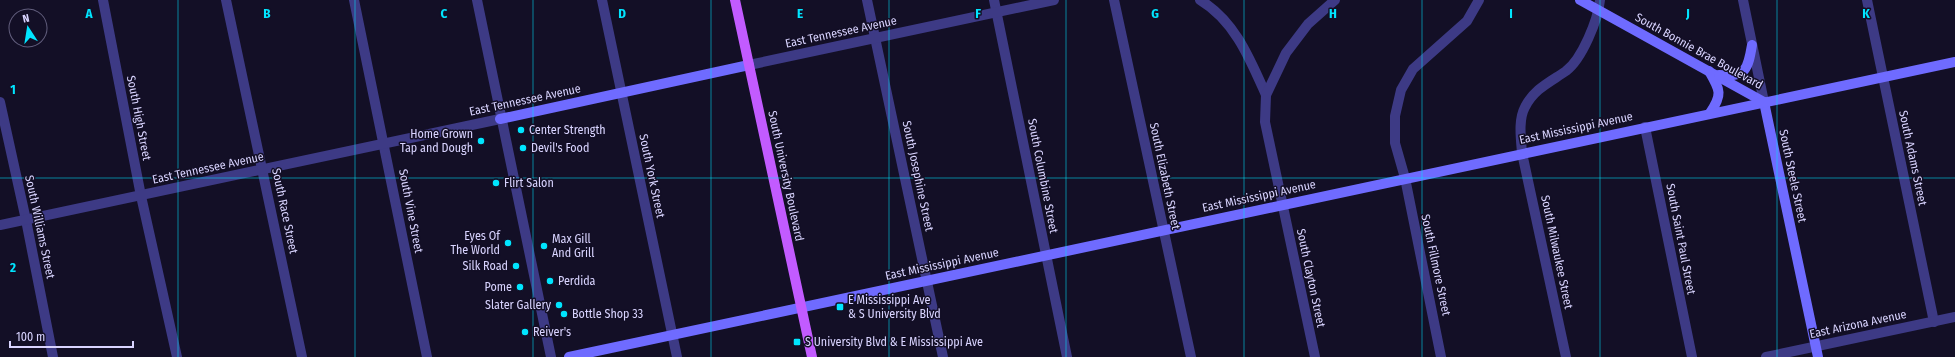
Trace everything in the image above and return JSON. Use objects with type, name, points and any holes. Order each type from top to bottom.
[{"type":"main road","name":"South University Boulevard","points":[[735,0],[812,357]]},
{"type":"street","name":"South High Street","points":[[103,0],[141,196],[177,357]]},
{"type":"street","name":"South Race Street","points":[[226,0],[302,357]]},
{"type":"street","name":"South Vine Street","points":[[354,0],[428,357]]},
{"type":"street","points":[[477,0],[500,119],[551,357]]},
{"type":"street","name":"South York Street","points":[[602,0],[677,357]]},
{"type":"street","name":"South Josephine Street","points":[[867,0],[944,357]]},
{"type":"street","name":"South Columbine Street","points":[[994,0],[1067,357]]},
{"type":"street","name":"East Tennessee Avenue","points":[[0,225],[1054,0]]},
{"type":"street","name":"South Elizabeth Street","points":[[1114,0],[1191,357]]},
{"type":"street","points":[[1201,0],[1220,15],[1230,26],[1246,51],[1266,95]]},
{"type":"street","points":[[1266,95],[1286,53],[1304,29],[1335,0]]},
{"type":"street","name":"South Fillmore Street","points":[[1441,357],[1405,178],[1395,143],[1395,116],[1401,90],[1414,69],[1466,21],[1479,0]]},
{"type":"street","name":"South Bonnie Brae Boulevard","points":[[1580,0],[1764,102]]},
{"type":"street","name":"South Milwaukee Street","points":[[1566,357],[1522,153],[1521,128],[1524,108],[1536,91],[1567,70],[1592,32],[1599,10],[1600,0]]},
{"type":"street","name":"South Steele Street","points":[[1743,0],[1818,357]]},
{"type":"street","name":"South Adams Street","points":[[1867,0],[1934,322]]},
{"type":"street","points":[[1710,114],[1718,101],[1719,93],[1713,73],[1737,75],[1744,72],[1748,66],[1752,45]]},
{"type":"street","name":"East Mississippi Avenue","points":[[569,357],[1955,62]]},
{"type":"street","name":"South Clayton Street","points":[[1266,95],[1265,122],[1315,357]]},
{"type":"street","name":"South Williams Street","points":[[0,102],[26,220],[53,357]]},
{"type":"street","name":"South Saint Paul Street","points":[[1646,127],[1692,357]]},
{"type":"street","name":"East Arizona Avenue","points":[[1766,357],[1955,317]]},
{"type":"place","name":"Center Strength","points":[[521,130]]},
{"type":"place","name":"Home Grown Tap and Dough","points":[[481,141]]},
{"type":"place","name":"Devil's Food","points":[[523,148]]},
{"type":"place","name":"Flirt Salon","points":[[496,183]]},
{"type":"place","name":"Eyes Of The World","points":[[508,243]]},
{"type":"place","name":"Max Gill And Grill","points":[[544,246]]},
{"type":"place","name":"Silk Road","points":[[516,266]]},
{"type":"place","name":"Perdida","points":[[550,281]]},
{"type":"place","name":"Pome","points":[[520,287]]},
{"type":"place","name":"Slater Gallery","points":[[559,305]]},
{"type":"place","name":"E Mississippi Ave & S University Blvd","points":[[840,307]]},
{"type":"place","name":"Bottle Shop 33","points":[[564,314]]},
{"type":"place","name":"Reiver's","points":[[525,332]]},
{"type":"place","name":"S University Blvd & E Mississippi Ave","points":[[797,342]]}]
